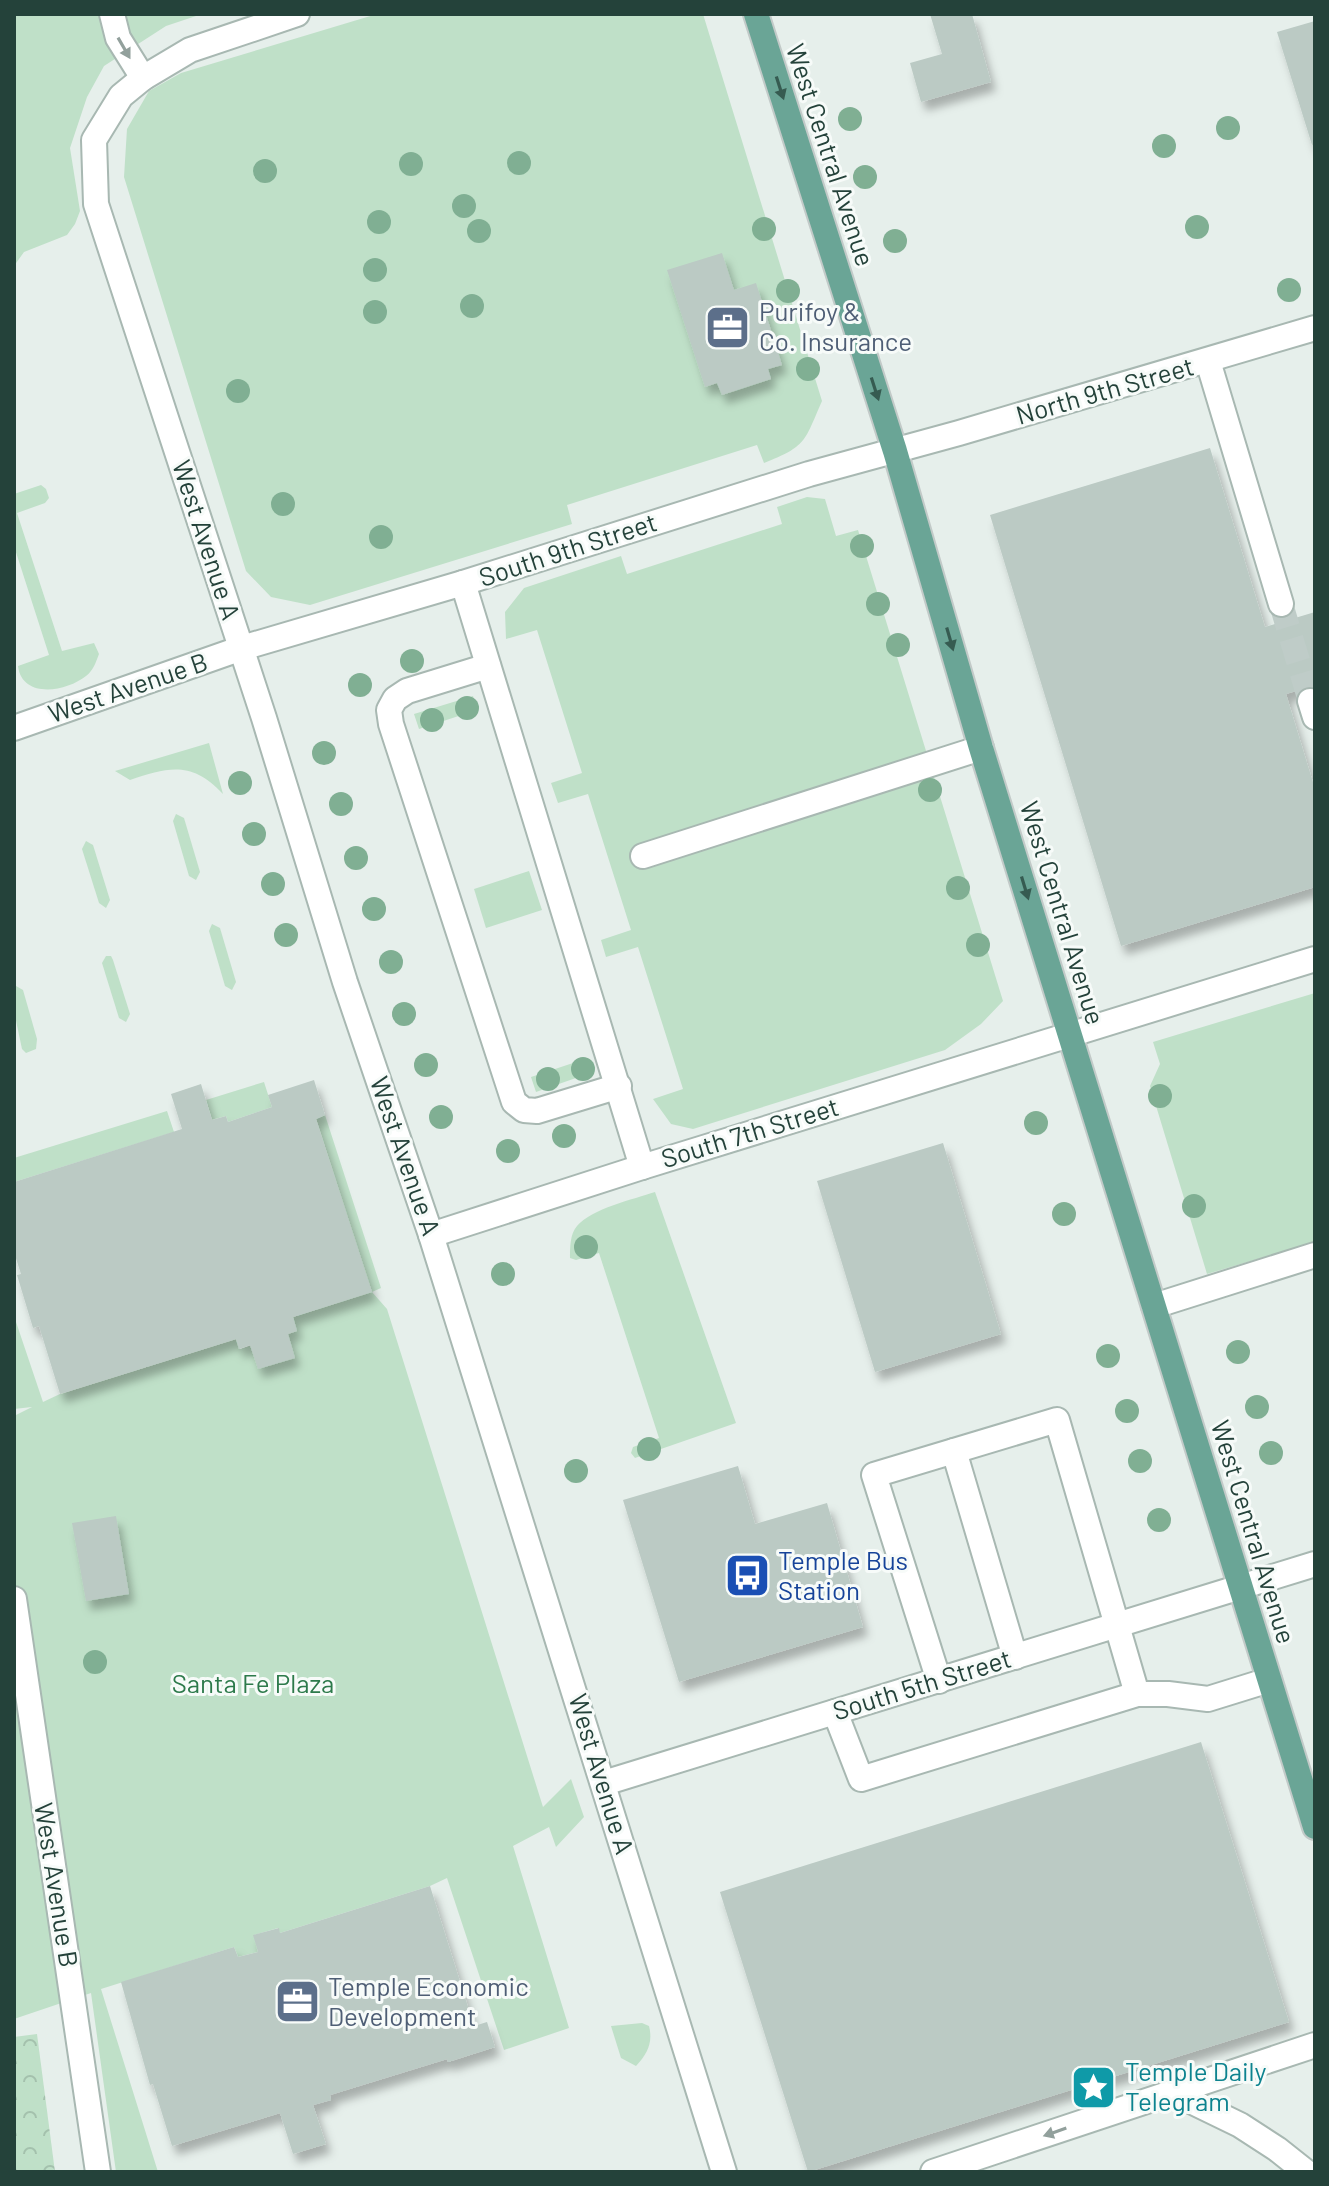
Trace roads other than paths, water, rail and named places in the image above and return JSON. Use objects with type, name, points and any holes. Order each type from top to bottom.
[{"type":"main road","name":"West Central Avenue","points":[[756,14],[895,451],[981,748],[1315,1827]]},
{"type":"street","points":[[112,14],[118,38],[143,78],[190,50],[297,14]]},
{"type":"street","name":"West Avenue A","points":[[143,78],[121,96],[94,140],[96,204],[105,238],[242,648],[345,982],[431,1235],[724,2172]]},
{"type":"street","name":"North 9th Street","points":[[895,451],[1315,328]]},
{"type":"street","points":[[1208,361],[1281,604]]},
{"type":"street","name":"South 9th Street","points":[[242,648],[463,583],[809,474],[895,451]]},
{"type":"street","points":[[463,583],[642,1167]]},
{"type":"street","name":"West Avenue B","points":[[14,728],[242,648]]},
{"type":"street","points":[[488,666],[400,694],[389,710],[391,724],[514,1102],[524,1110],[537,1111],[619,1086]]},
{"type":"street","points":[[643,856],[981,748]]},
{"type":"street","name":"South 7th Street","points":[[431,1235],[1315,959]]},
{"type":"street","points":[[1154,1306],[1315,1255]]},
{"type":"street","points":[[939,1681],[874,1475],[1057,1420],[1137,1694]]},
{"type":"street","points":[[954,1451],[1015,1657]]},
{"type":"street","name":"South 5th Street","points":[[604,1783],[1315,1564]]},
{"type":"street","name":"West Avenue B","points":[[14,1599],[98,2172]]},
{"type":"street","points":[[835,1712],[861,1779],[1137,1694],[1208,1699],[1269,1680]]},
{"type":"street","points":[[933,2172],[969,2166],[1172,2092],[1315,2045]]},
{"type":"street","points":[[1172,2092],[1240,2125],[1306,2172]]},
{"type":"tunnel","points":[[1281,604],[1310,701]]},
{"type":"place","name":"Purifoy & Co. Insurance","points":[[728,327]]},
{"type":"place","name":"Temple Bus Station","points":[[747,1576]]},
{"type":"place","name":"Temple Economic Development","points":[[297,2002]]},
{"type":"place","name":"Temple Daily Telegram","points":[[1094,2087]]},
{"type":"park label","name":"Santa Fe Plaza","points":[[253,1684]]}]
